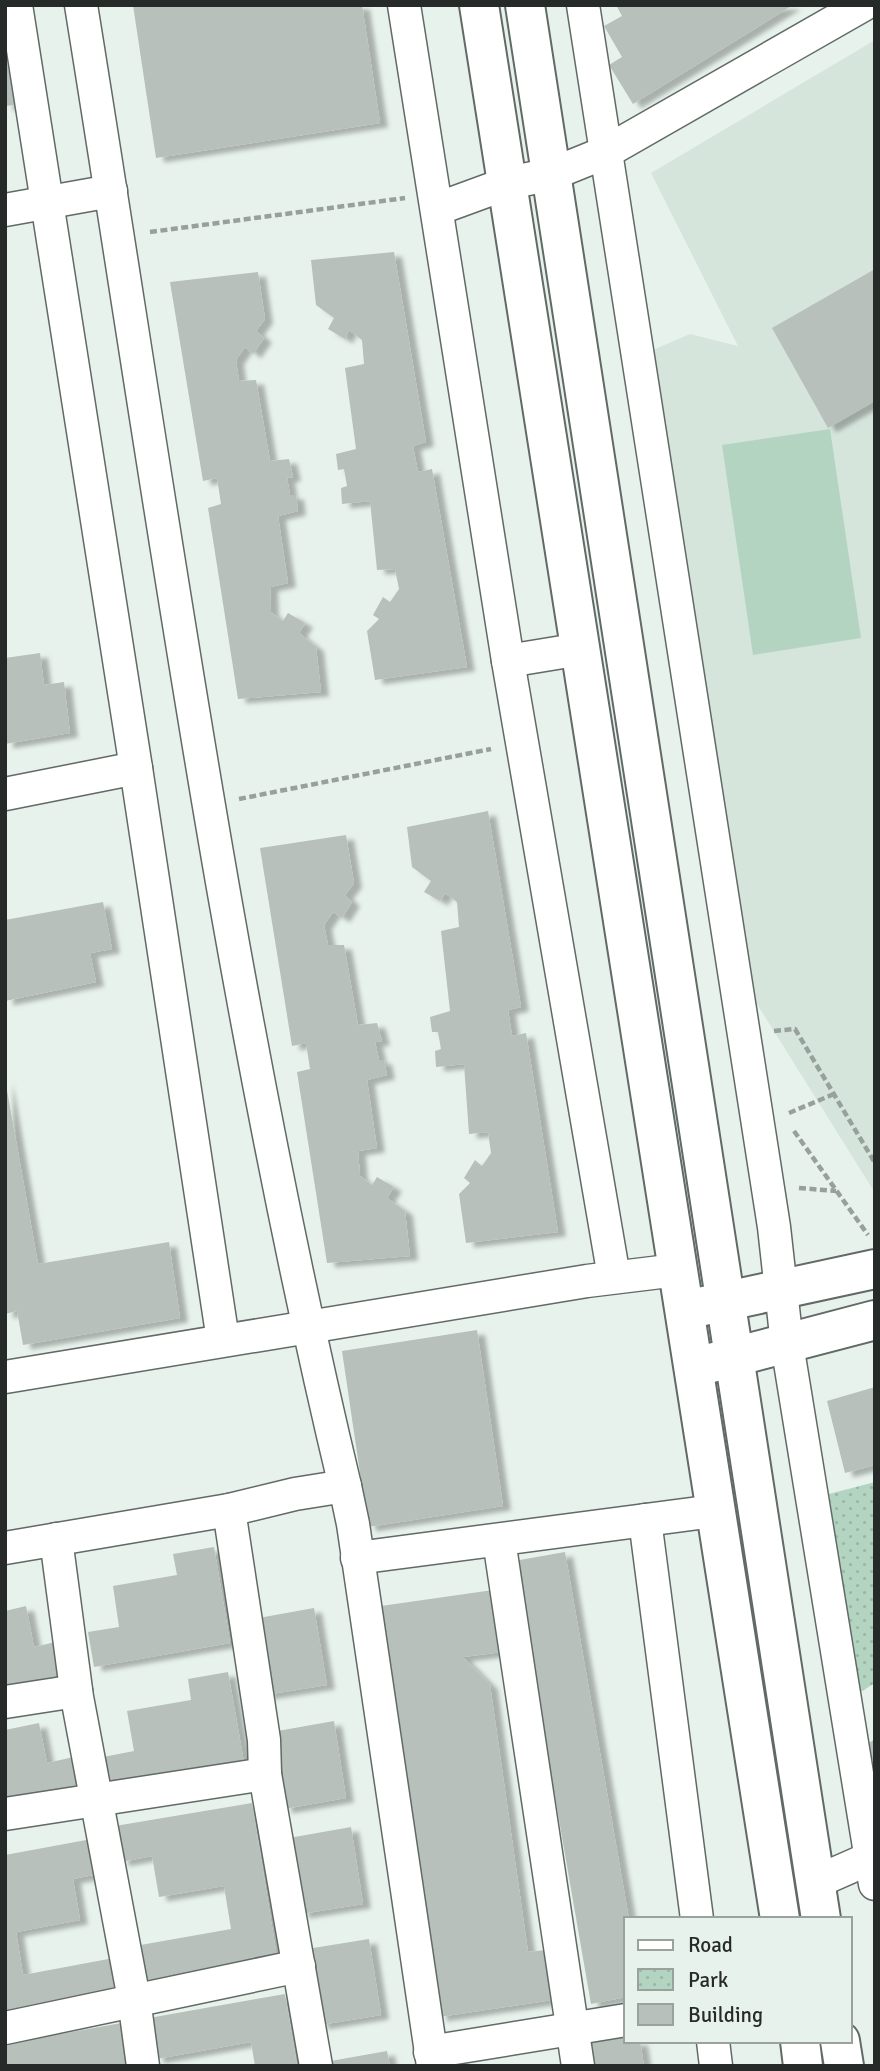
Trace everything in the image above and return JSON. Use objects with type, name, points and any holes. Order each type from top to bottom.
[{"type":"main road","points":[[479,5],[780,1917]]},
{"type":"main road","points":[[525,5],[818,1901]]},
{"type":"main road","points":[[684,1310],[875,1269]]},
{"type":"main road","points":[[693,1369],[735,1355],[875,1320]]},
{"type":"main road","points":[[800,2043],[803,2066]]},
{"type":"main road","points":[[840,2043],[844,2066]]},
{"type":"street","points":[[16,5],[223,1340]]},
{"type":"street","points":[[81,5],[208,806],[307,1327],[345,1486],[432,2059],[572,2029],[624,2021]]},
{"type":"street","points":[[404,5],[508,661],[614,1277]]},
{"type":"street","points":[[583,5],[604,153],[772,1214],[787,1344],[874,1866],[818,1901]]},
{"type":"street","points":[[436,201],[552,174],[604,153],[863,5]]},
{"type":"street","points":[[5,211],[111,191]]},
{"type":"street","points":[[508,661],[581,649]]},
{"type":"street","points":[[5,794],[136,768]]},
{"type":"street","points":[[5,1377],[614,1277],[677,1270]]},
{"type":"street","points":[[5,1548],[229,1510],[295,1494],[345,1486]]},
{"type":"street","points":[[229,1510],[264,1740],[265,1774],[316,2066]]},
{"type":"street","points":[[357,1558],[715,1511]]},
{"type":"street","points":[[645,1520],[697,1917]]},
{"type":"street","points":[[57,1539],[76,1691],[98,1801],[112,1894],[134,1999],[143,2066]]},
{"type":"street","points":[[499,1540],[578,2066]]},
{"type":"street","points":[[5,1702],[76,1691]]},
{"type":"street","points":[[5,1814],[265,1774]]},
{"type":"street","points":[[5,2028],[299,1966]]},
{"type":"street","points":[[713,2043],[716,2066]]},
{"type":"path","points":[[118,236],[436,201]]},
{"type":"path","points":[[208,806],[522,743]]},
{"type":"path","points":[[774,1044],[772,1031],[795,1029],[875,1163]]},
{"type":"path","points":[[783,1116],[834,1094]]},
{"type":"path","points":[[790,1127],[875,1245]]},
{"type":"path","points":[[790,1187],[837,1191]]},
{"type":"shaded area","points":[[875,40],[875,1193],[747,988],[653,350],[690,334],[738,346],[651,173]]},
{"type":"green space","points":[[830,429],[861,638],[753,655],[722,445]]},
{"type":"green space","points":[[875,1482],[875,1683],[859,1693],[829,1494]]},
{"type":"building","points":[[133,5],[362,5],[380,123],[156,158]]},
{"type":"building","points":[[616,5],[793,5],[633,104],[609,65],[622,57],[604,26],[622,16]]},
{"type":"building","points":[[5,51],[15,105],[5,106]]},
{"type":"building","points":[[394,252],[426,442],[413,446],[418,472],[432,469],[467,667],[375,680],[367,631],[379,619],[373,615],[383,597],[390,602],[399,589],[395,569],[377,570],[370,501],[342,504],[341,488],[347,486],[344,469],[338,470],[336,454],[356,449],[345,368],[364,364],[362,340],[349,330],[345,339],[328,329],[334,318],[316,305],[311,260]]},
{"type":"building","points":[[875,269],[875,401],[828,428],[772,328]]},
{"type":"building","points":[[258,272],[265,319],[256,331],[264,338],[253,354],[245,347],[236,360],[239,381],[256,380],[270,461],[289,459],[293,477],[287,478],[290,495],[296,495],[298,511],[278,516],[288,583],[270,587],[271,612],[283,621],[288,613],[305,623],[299,633],[316,647],[321,692],[238,699],[208,508],[221,504],[217,478],[203,481],[170,282]]},
{"type":"building","points":[[40,653],[44,685],[64,682],[70,733],[5,744],[5,658]]},
{"type":"building","points":[[488,811],[521,1007],[508,1010],[512,1036],[526,1033],[558,1232],[466,1243],[459,1194],[470,1183],[464,1178],[475,1160],[482,1166],[491,1153],[488,1132],[469,1134],[464,1064],[436,1067],[435,1051],[441,1049],[438,1032],[432,1032],[430,1017],[450,1011],[441,931],[459,927],[457,902],[445,893],[440,901],[424,892],[431,881],[412,867],[407,827]]},
{"type":"building","points":[[346,835],[354,883],[345,895],[352,902],[342,918],[333,912],[324,925],[328,945],[344,945],[358,1025],[377,1023],[382,1041],[375,1042],[379,1060],[384,1060],[387,1075],[367,1080],[377,1148],[358,1151],[360,1176],[372,1185],[377,1177],[394,1187],[387,1198],[405,1211],[410,1256],[327,1263],[297,1072],[310,1069],[306,1043],[292,1046],[260,848]]},
{"type":"building","points":[[103,902],[112,949],[90,953],[96,982],[5,1001],[5,920]]},
{"type":"building","points":[[5,1079],[38,1264],[169,1242],[180,1318],[23,1345],[17,1311],[5,1314]]},
{"type":"building","points":[[477,1330],[503,1506],[368,1527],[342,1351]]},
{"type":"building","points":[[875,1387],[875,1465],[845,1473],[827,1401]]},
{"type":"building","points":[[214,1547],[230,1643],[94,1667],[88,1632],[119,1627],[113,1586],[177,1575],[173,1554]]},
{"type":"building","points":[[565,1552],[629,1917],[624,1917],[624,1997],[591,2004],[514,1561]]},
{"type":"building","points":[[493,1590],[502,1652],[463,1657],[490,1685],[528,1952],[545,1950],[552,2000],[439,2017],[381,1606]]},
{"type":"building","points":[[26,1606],[34,1647],[64,1640],[72,1675],[5,1689],[5,1611]]},
{"type":"building","points":[[314,1608],[327,1685],[265,1695],[253,1619]]},
{"type":"building","points":[[228,1672],[245,1768],[109,1792],[103,1757],[134,1751],[127,1711],[191,1700],[188,1679]]},
{"type":"building","points":[[334,1721],[346,1798],[284,1809],[272,1732]]},
{"type":"building","points":[[39,1723],[47,1763],[78,1756],[85,1791],[5,1808],[5,1730]]},
{"type":"building","points":[[875,1739],[875,1764],[864,1746]]},
{"type":"building","points":[[252,1803],[278,1964],[142,1987],[135,1946],[231,1929],[224,1886],[159,1897],[152,1856],[121,1862],[115,1826]]},
{"type":"building","points":[[351,1827],[363,1904],[301,1914],[289,1838]]},
{"type":"building","points":[[97,1838],[103,1873],[73,1879],[80,1920],[16,1932],[23,1975],[119,1957],[126,1999],[5,2021],[5,1855]]},
{"type":"building","points":[[369,1939],[381,2015],[320,2025],[307,1949]]},
{"type":"building","points":[[285,1994],[297,2066],[255,2066],[251,2042],[156,2059],[149,2018]]},
{"type":"building","points":[[127,2022],[134,2064],[5,2066],[5,2044]]},
{"type":"building","points":[[624,2032],[624,2043],[640,2043],[644,2066],[585,2066],[581,2040]]},
{"type":"building","points":[[387,2051],[390,2066],[326,2066],[325,2062]]}]
